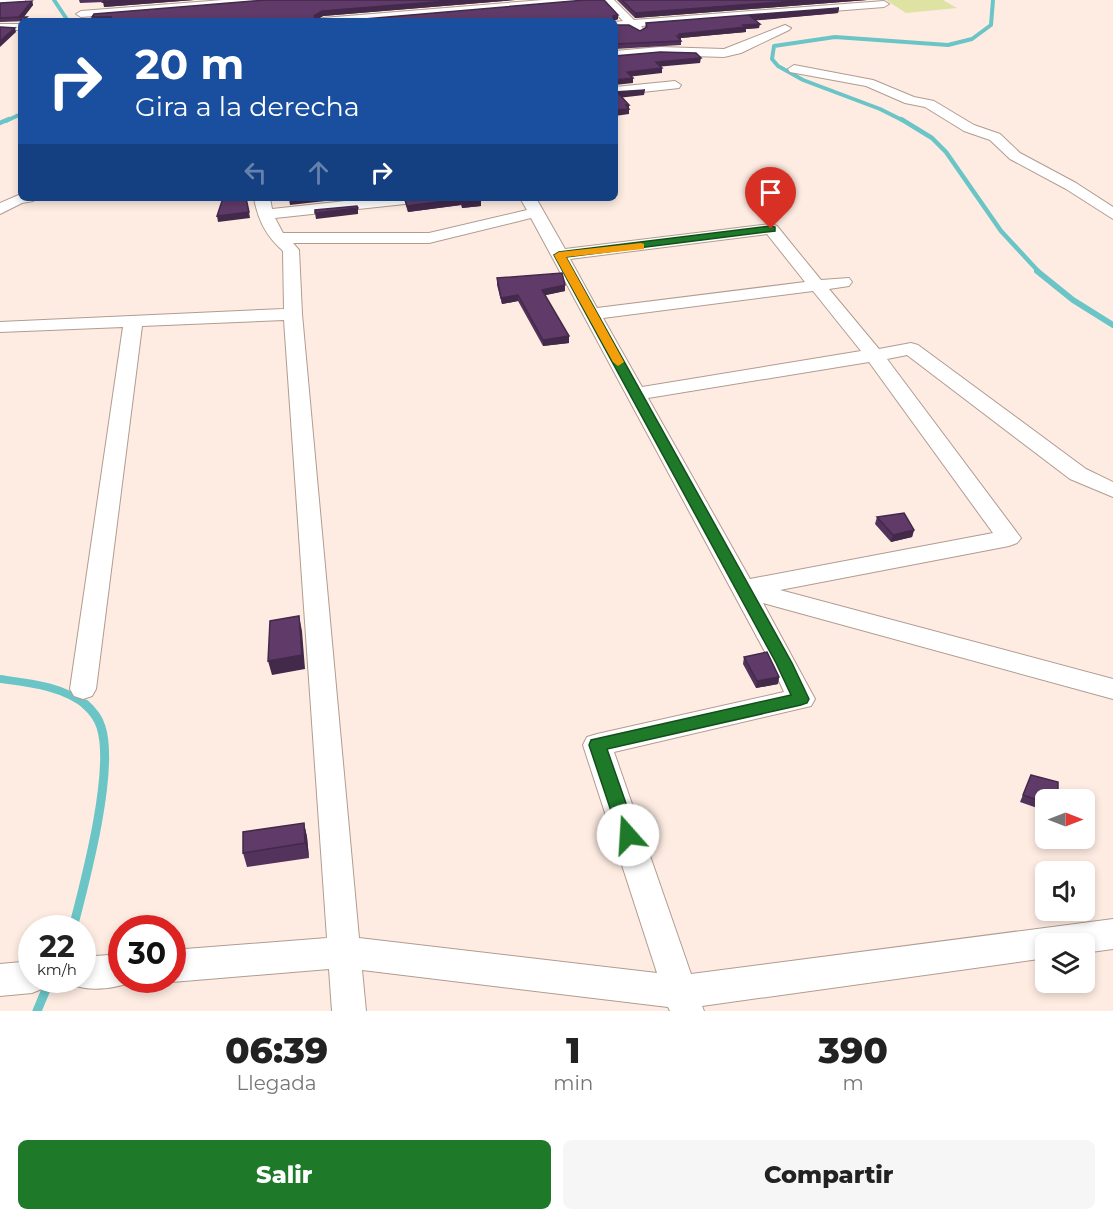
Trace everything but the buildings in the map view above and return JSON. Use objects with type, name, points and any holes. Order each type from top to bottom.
[{"type":"street","points":[[81,14],[234,5],[266,0]]},
{"type":"street","points":[[416,0],[425,17]]},
{"type":"street","points":[[400,18],[583,0]]},
{"type":"street","points":[[608,0],[660,51]]},
{"type":"street","points":[[618,55],[660,51],[724,53],[737,50],[785,28],[749,0]]},
{"type":"street","points":[[618,25],[884,4],[879,0]]},
{"type":"street","points":[[0,2],[21,2]]},
{"type":"street","points":[[0,27],[18,27]]},
{"type":"street","points":[[794,69],[869,83],[910,100],[929,104],[969,128],[995,137],[1016,156],[1071,186],[1113,214]]},
{"type":"street","points":[[618,91],[675,85]]},
{"type":"street","points":[[0,209],[18,199]]},
{"type":"street","points":[[349,1011],[294,314],[291,250],[277,238],[263,206],[357,201]]},
{"type":"street","points":[[277,238],[429,238],[532,205],[743,589],[801,699],[597,745],[685,1002]]},
{"type":"street","points":[[559,255],[771,229],[874,355],[1010,538],[743,589]]},
{"type":"street","points":[[592,314],[843,282]]},
{"type":"street","points":[[0,327],[294,314]]},
{"type":"street","points":[[83,689],[133,322]]},
{"type":"street","points":[[636,394],[911,349],[1078,474],[1113,490]]},
{"type":"street","points":[[743,589],[1113,690]]},
{"type":"street","points":[[186,965],[344,952],[685,1002],[1113,934]]},
{"type":"street","points":[[0,980],[18,978]]},
{"type":"green space","points":[[886,0],[943,0],[957,8],[906,13]]},
{"type":"waterway","points":[[54,0],[66,18]]},
{"type":"waterway","points":[[904,121],[880,109],[803,80],[778,66],[772,59],[774,46],[835,37],[948,45],[972,39],[991,25],[993,0]]},
{"type":"waterway","points":[[6,121],[18,115]]},
{"type":"waterway","points":[[0,123],[9,119]]},
{"type":"waterway","points":[[901,119],[932,138],[946,152],[1001,231],[1039,272]]},
{"type":"waterway","points":[[1037,271],[1073,300],[1113,325]]},
{"type":"waterway","points":[[0,679],[57,690],[78,699],[87,706]]},
{"type":"waterway","points":[[76,915],[97,826],[104,770],[101,727],[95,714],[87,706]]},
{"type":"waterway","points":[[37,1011],[45,993]]},
{"type":"slow traffic","points":[[618,362],[559,255],[641,246]]},
{"type":"route","points":[[628,835],[597,745],[801,699],[784,663],[559,255],[771,229]]}]
